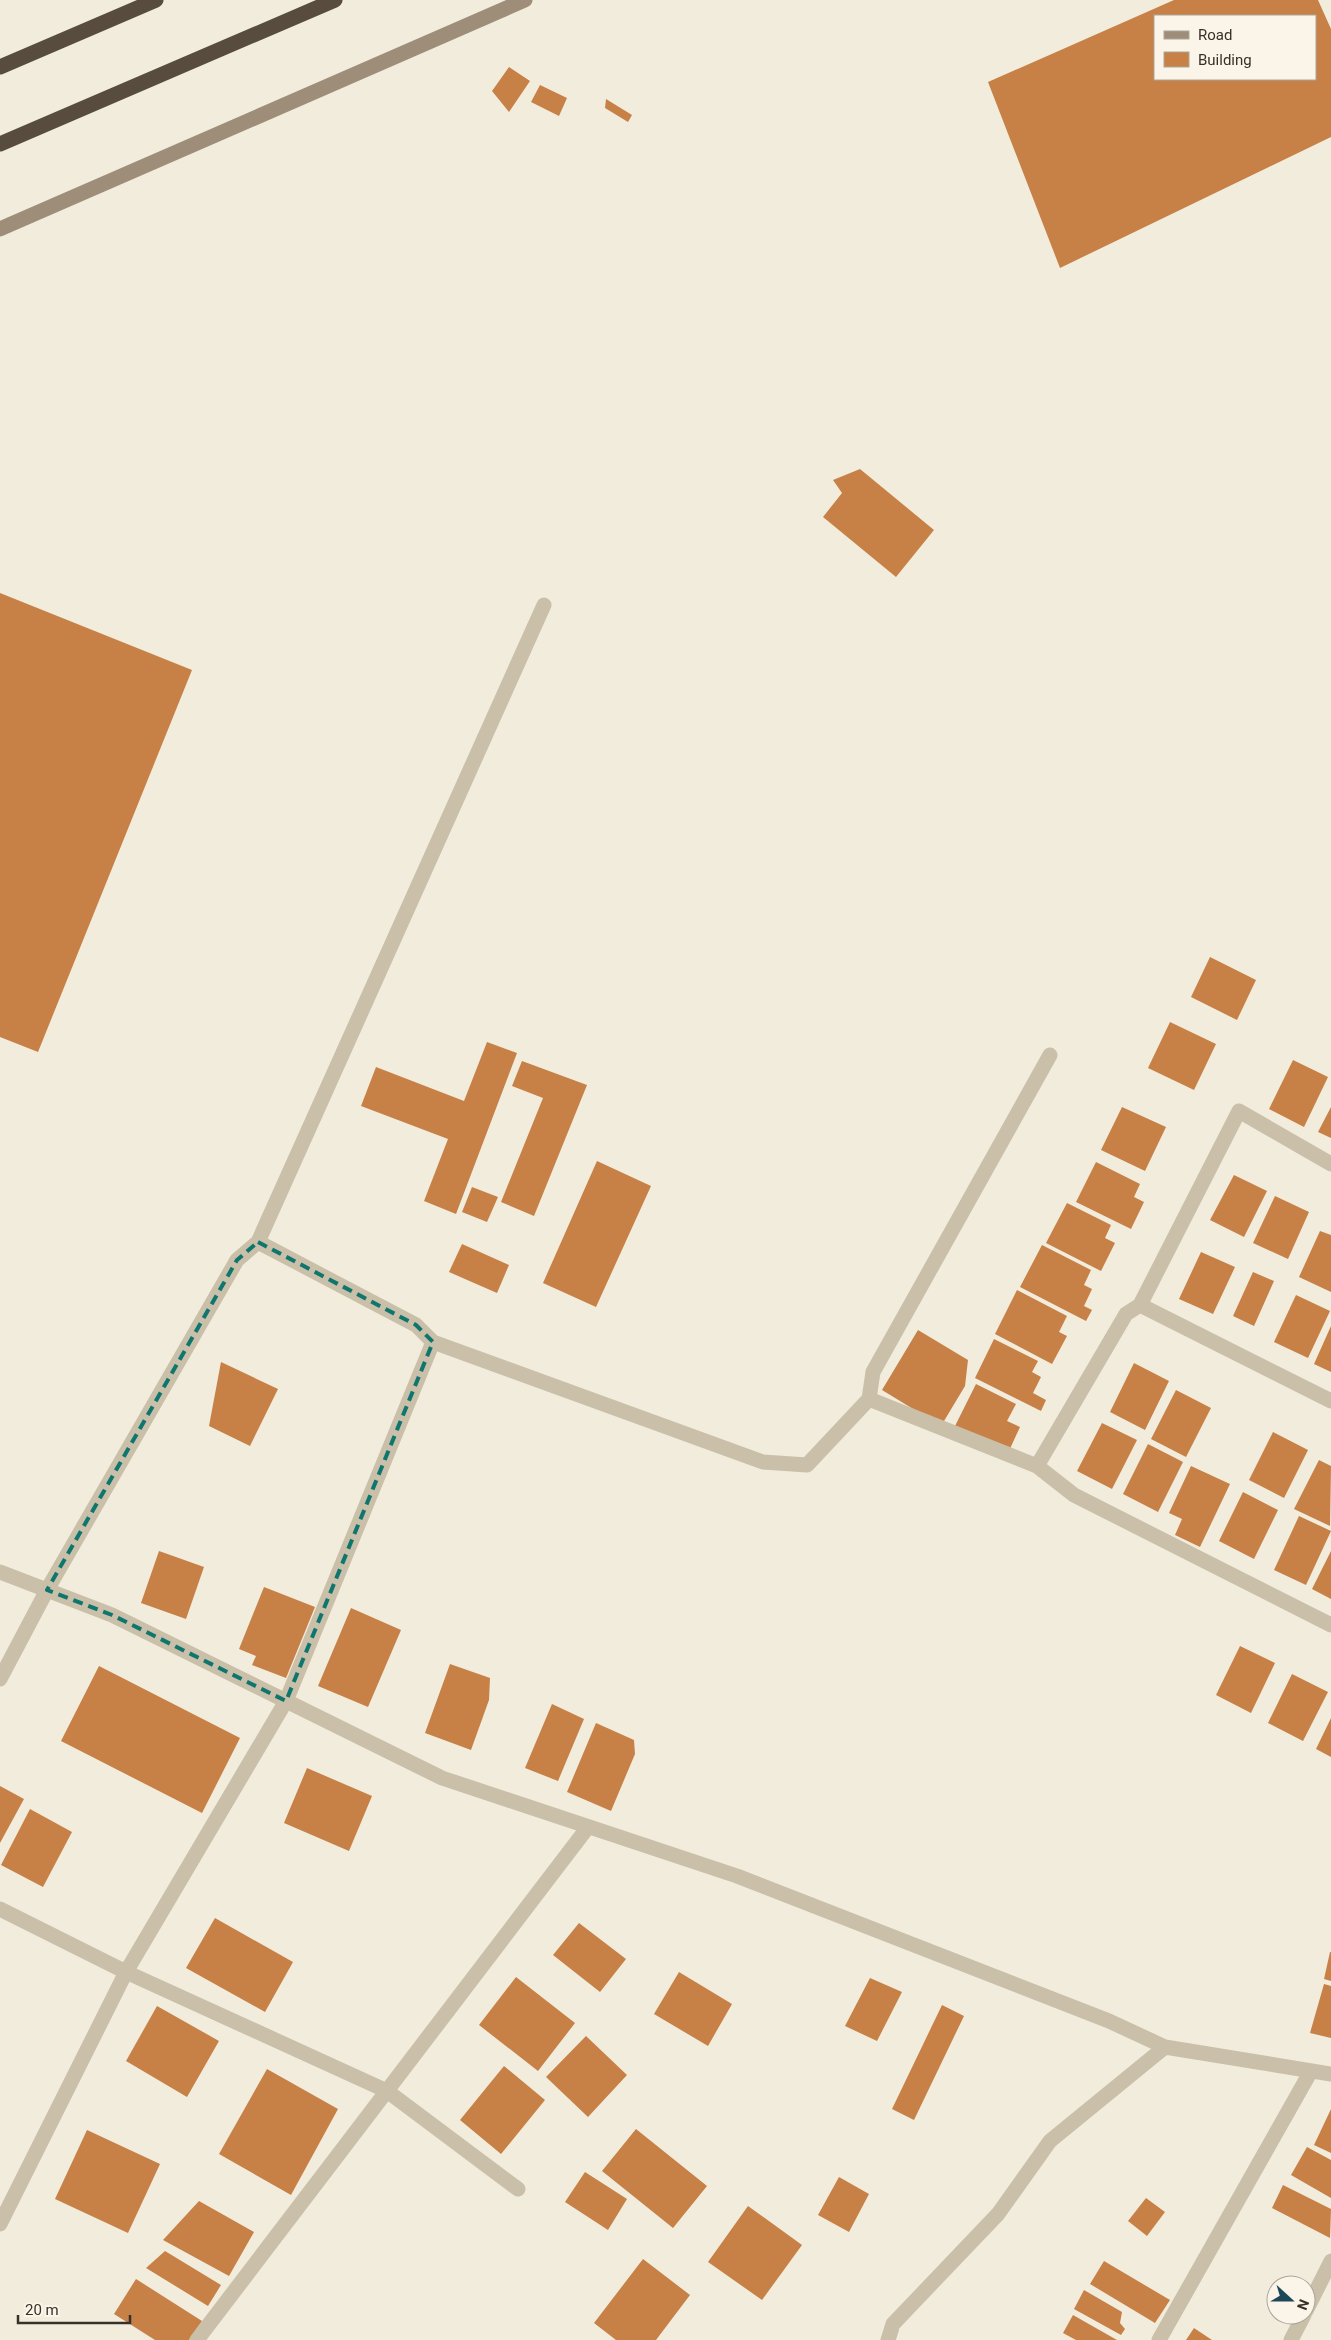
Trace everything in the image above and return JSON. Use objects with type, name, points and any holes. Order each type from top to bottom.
[{"type":"highway","points":[[0,67],[156,0]]},
{"type":"highway","points":[[0,144],[336,0]]},
{"type":"street","points":[[0,229],[525,0]]},
{"type":"street","points":[[0,1678],[47,1590],[238,1260],[258,1242],[544,605]]},
{"type":"street","points":[[258,1242],[416,1325],[433,1342],[763,1462],[807,1465],[869,1399],[873,1372],[1050,1055]]},
{"type":"street","points":[[1037,1466],[1126,1314],[1140,1305],[1239,1111],[1331,1164]]},
{"type":"street","points":[[1140,1305],[1331,1401]]},
{"type":"street","points":[[0,2224],[126,1972],[286,1701],[433,1342]]},
{"type":"street","points":[[869,1399],[1037,1466],[1074,1495],[1331,1625]]},
{"type":"street","points":[[0,1572],[112,1615],[442,1778],[737,1876],[1109,2021],[1165,2047],[1331,2074]]},
{"type":"street","points":[[197,2340],[588,1827]]},
{"type":"street","points":[[0,1909],[126,1972],[387,2090],[518,2189]]},
{"type":"street","points":[[888,2340],[893,2324],[998,2214],[1050,2141],[1165,2047]]},
{"type":"street","points":[[1159,2340],[1311,2070]]},
{"type":"street","points":[[1316,2291],[1331,2261]]},
{"type":"street","points":[[1292,2340],[1299,2325]]},
{"type":"highlighted area","points":[[258,1242],[416,1325],[433,1342],[286,1701],[112,1615],[47,1590],[237,1260]]},
{"type":"building","points":[[1174,0],[1318,0],[1331,29],[1331,137],[1060,268],[988,82]]},
{"type":"building","points":[[509,67],[530,81],[509,112],[492,91]]},
{"type":"building","points":[[540,85],[567,98],[559,116],[531,102]]},
{"type":"building","points":[[606,99],[632,115],[628,122],[605,108]]},
{"type":"building","points":[[860,469],[934,530],[896,577],[823,517],[842,493],[833,480]]},
{"type":"building","points":[[0,593],[192,670],[38,1052],[0,1037]]},
{"type":"building","points":[[1210,957],[1256,980],[1237,1020],[1191,997]]},
{"type":"building","points":[[1170,1022],[1216,1044],[1194,1090],[1148,1068]]},
{"type":"building","points":[[487,1042],[517,1053],[456,1214],[424,1201],[448,1139],[361,1106],[376,1067],[464,1101]]},
{"type":"building","points":[[1293,1060],[1328,1077],[1304,1127],[1269,1109]]},
{"type":"building","points":[[522,1061],[587,1085],[534,1216],[501,1202],[543,1098],[512,1086]]},
{"type":"building","points":[[1122,1107],[1166,1127],[1145,1171],[1101,1150]]},
{"type":"building","points":[[1331,1107],[1331,1138],[1318,1132]]},
{"type":"building","points":[[597,1161],[651,1186],[596,1307],[543,1283]]},
{"type":"building","points":[[1096,1162],[1140,1184],[1134,1197],[1144,1202],[1131,1229],[1076,1202]]},
{"type":"building","points":[[1234,1175],[1267,1191],[1244,1237],[1210,1220]]},
{"type":"building","points":[[472,1187],[498,1197],[487,1222],[462,1212]]},
{"type":"building","points":[[1275,1196],[1309,1212],[1288,1259],[1253,1243]]},
{"type":"building","points":[[1067,1203],[1111,1225],[1105,1238],[1115,1243],[1101,1271],[1046,1243]]},
{"type":"building","points":[[1320,1231],[1331,1235],[1331,1292],[1299,1277]]},
{"type":"building","points":[[462,1244],[509,1265],[497,1293],[449,1272]]},
{"type":"building","points":[[1042,1245],[1091,1270],[1084,1285],[1092,1289],[1084,1306],[1092,1310],[1086,1321],[1020,1287]]},
{"type":"building","points":[[1201,1252],[1235,1267],[1213,1314],[1179,1299]]},
{"type":"building","points":[[1253,1272],[1274,1281],[1254,1326],[1233,1316]]},
{"type":"building","points":[[1017,1290],[1067,1316],[1059,1332],[1067,1336],[1052,1364],[995,1334]]},
{"type":"building","points":[[1296,1295],[1330,1311],[1308,1358],[1274,1342]]},
{"type":"building","points":[[1331,1326],[1331,1372],[1314,1364]]},
{"type":"building","points":[[918,1330],[968,1360],[965,1386],[941,1426],[882,1390]]},
{"type":"building","points":[[994,1339],[1038,1361],[1032,1372],[1041,1377],[1033,1393],[1046,1400],[1041,1411],[975,1378]]},
{"type":"building","points":[[221,1362],[278,1389],[250,1446],[209,1426]]},
{"type":"building","points":[[1134,1363],[1169,1381],[1145,1430],[1110,1412]]},
{"type":"building","points":[[976,1384],[1016,1404],[1007,1421],[1020,1427],[1008,1453],[955,1426]]},
{"type":"building","points":[[1176,1390],[1211,1408],[1186,1457],[1151,1439]]},
{"type":"building","points":[[1102,1423],[1137,1440],[1112,1489],[1077,1471]]},
{"type":"building","points":[[1273,1432],[1308,1450],[1284,1498],[1249,1480]]},
{"type":"building","points":[[1148,1444],[1183,1462],[1158,1512],[1123,1494]]},
{"type":"building","points":[[1319,1460],[1331,1466],[1330,1526],[1294,1509]]},
{"type":"building","points":[[1191,1466],[1230,1484],[1200,1547],[1175,1535],[1182,1519],[1169,1513]]},
{"type":"building","points":[[1243,1492],[1278,1510],[1254,1559],[1219,1541]]},
{"type":"building","points":[[1299,1516],[1331,1531],[1306,1585],[1274,1570]]},
{"type":"building","points":[[159,1551],[204,1567],[186,1619],[141,1603]]},
{"type":"building","points":[[1331,1551],[1331,1599],[1312,1589]]},
{"type":"building","points":[[264,1587],[315,1607],[286,1678],[252,1665],[256,1656],[239,1649]]},
{"type":"building","points":[[351,1608],[401,1630],[368,1707],[318,1686]]},
{"type":"building","points":[[1240,1646],[1275,1663],[1251,1713],[1216,1695]]},
{"type":"building","points":[[450,1664],[490,1678],[489,1700],[471,1750],[425,1733]]},
{"type":"building","points":[[99,1666],[240,1738],[202,1813],[61,1741]]},
{"type":"building","points":[[1292,1674],[1328,1692],[1303,1741],[1268,1723]]},
{"type":"building","points":[[552,1704],[584,1719],[558,1781],[525,1768]]},
{"type":"building","points":[[1331,1718],[1331,1757],[1316,1749]]},
{"type":"building","points":[[596,1723],[634,1740],[635,1754],[611,1811],[567,1792]]},
{"type":"building","points":[[307,1768],[372,1796],[349,1851],[284,1823]]},
{"type":"building","points":[[0,1786],[24,1799],[0,1843]]},
{"type":"building","points":[[30,1809],[72,1832],[43,1887],[1,1865]]},
{"type":"building","points":[[215,1918],[293,1962],[265,2012],[186,1968]]},
{"type":"building","points":[[579,1923],[626,1959],[600,1992],[553,1955]]},
{"type":"building","points":[[1331,1952],[1331,1981],[1324,1979]]},
{"type":"building","points":[[679,1972],[732,2004],[708,2046],[654,2014]]},
{"type":"building","points":[[516,1977],[575,2023],[538,2071],[479,2025]]},
{"type":"building","points":[[870,1978],[902,1992],[877,2041],[845,2026]]},
{"type":"building","points":[[1324,1984],[1331,1986],[1331,2038],[1310,2033]]},
{"type":"building","points":[[942,2005],[964,2016],[914,2120],[892,2109]]},
{"type":"building","points":[[157,2006],[219,2041],[187,2097],[126,2061]]},
{"type":"building","points":[[586,2036],[627,2075],[588,2117],[546,2077]]},
{"type":"building","points":[[504,2066],[545,2100],[501,2154],[460,2120]]},
{"type":"building","points":[[267,2069],[338,2109],[291,2195],[219,2154]]},
{"type":"building","points":[[1331,2109],[1331,2153],[1314,2145]]},
{"type":"building","points":[[636,2129],[707,2186],[673,2228],[602,2171]]},
{"type":"building","points":[[87,2130],[160,2164],[128,2233],[55,2199]]},
{"type":"building","points":[[1307,2147],[1331,2160],[1331,2198],[1291,2175]]},
{"type":"building","points":[[585,2172],[627,2199],[608,2230],[565,2202]]},
{"type":"building","points":[[839,2177],[869,2194],[849,2232],[818,2215]]},
{"type":"building","points":[[1283,2185],[1331,2209],[1330,2238],[1272,2208]]},
{"type":"building","points":[[1146,2198],[1165,2212],[1147,2236],[1128,2221]]},
{"type":"building","points":[[199,2201],[254,2232],[229,2276],[163,2240]]},
{"type":"building","points":[[748,2206],[802,2245],[762,2300],[708,2262]]},
{"type":"building","points":[[165,2251],[221,2285],[208,2306],[146,2268]]},
{"type":"building","points":[[643,2259],[690,2295],[656,2340],[616,2340],[594,2323]]},
{"type":"building","points":[[1104,2261],[1170,2300],[1155,2323],[1090,2284]]},
{"type":"building","points":[[136,2279],[202,2321],[189,2340],[155,2340],[114,2314]]},
{"type":"building","points":[[1084,2290],[1122,2312],[1120,2323],[1125,2329],[1121,2335],[1074,2309]]},
{"type":"building","points":[[1073,2315],[1117,2340],[1076,2340],[1063,2333]]},
{"type":"building","points":[[1194,2328],[1212,2340],[1186,2340]]}]
